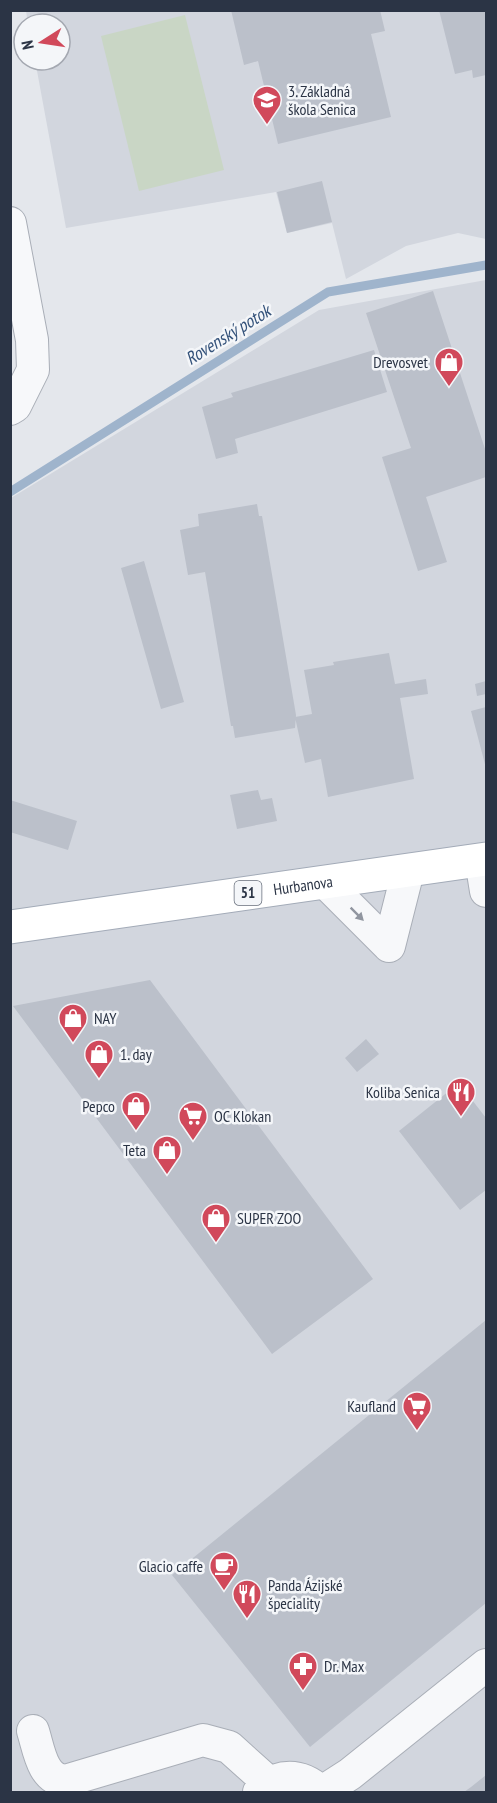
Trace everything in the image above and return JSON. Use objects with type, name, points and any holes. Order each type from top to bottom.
[{"type":"main road","name":"Hurbanova","points":[[10,927],[408,871],[485,870]]},
{"type":"street","points":[[10,224],[32,340],[33,370],[15,406],[10,409]]},
{"type":"street","points":[[324,882],[390,946],[408,871]]},
{"type":"street","points":[[33,1731],[48,1773],[56,1780],[65,1781],[203,1740],[229,1747],[264,1788],[291,1777],[303,1779],[321,1792],[350,1774],[486,1665]]},
{"type":"shaded area","name":"3. Základná škola Senica","points":[[486,11],[486,239],[458,233],[406,246],[346,279],[332,223],[287,233],[276,192],[66,228],[37,72],[72,72],[72,12],[26,12]]},
{"type":"shaded area","points":[[486,280],[486,1792],[11,1792],[11,498],[319,310]]},
{"type":"green space","points":[[185,15],[224,170],[139,191],[101,36]]},
{"type":"building","points":[[231,10],[380,10],[385,31],[371,34],[391,117],[278,144],[258,61],[244,65]]},
{"type":"building","points":[[439,10],[486,10],[486,75],[473,78],[472,70],[455,74]]},
{"type":"building","points":[[322,181],[332,222],[287,233],[277,192]]},
{"type":"building","points":[[433,291],[486,452],[486,477],[426,497],[447,562],[418,571],[382,457],[411,448],[366,313]]},
{"type":"building","points":[[374,350],[387,392],[235,439],[238,453],[216,459],[202,407],[233,397],[231,393]]},
{"type":"building","points":[[257,504],[259,516],[262,516],[296,715],[295,728],[235,738],[233,726],[231,726],[205,572],[188,575],[180,530],[199,526],[198,514]]},
{"type":"building","points":[[144,561],[184,702],[161,709],[121,568]]},
{"type":"building","points":[[389,653],[395,684],[426,679],[428,694],[400,698],[414,779],[328,797],[321,759],[305,763],[295,717],[312,714],[304,670],[334,665],[333,662]]},
{"type":"building","points":[[486,681],[486,694],[477,696],[475,684]]},
{"type":"building","points":[[486,707],[486,768],[471,711]]},
{"type":"building","points":[[258,790],[261,800],[272,798],[277,821],[237,829],[230,795]]},
{"type":"building","points":[[10,800],[77,821],[68,850],[10,832]]},
{"type":"building","name":"OC Klokan","points":[[150,980],[373,1279],[272,1354],[13,1006]]},
{"type":"building","points":[[366,1039],[379,1054],[357,1072],[345,1058]]},
{"type":"building","points":[[459,1083],[486,1118],[486,1190],[460,1210],[399,1131]]},
{"type":"building","name":"Kaufland","points":[[486,1320],[486,1603],[310,1747],[172,1575]]},
{"type":"building","points":[[486,1775],[486,1792],[464,1792],[471,1787]]},
{"type":"waterway","name":"Rovenský potok","points":[[10,492],[328,292],[486,265]]},
{"type":"place","name":"3. Základná škola Senica","points":[[267,126]]},
{"type":"place","name":"Drevosvet","points":[[449,388]]},
{"type":"place","name":"NAY","points":[[73,1044]]},
{"type":"place","name":"1. day","points":[[99,1080]]},
{"type":"place","name":"Koliba Senica","points":[[461,1118]]},
{"type":"place","name":"Pepco","points":[[136,1132]]},
{"type":"place","name":"OC Klokan","points":[[193,1142]]},
{"type":"place","name":"Teta","points":[[167,1176]]},
{"type":"place","name":"SUPER ZOO","points":[[216,1244]]},
{"type":"place","name":"Kaufland","points":[[417,1432]]},
{"type":"place","name":"Glacio caffe","points":[[224,1592]]},
{"type":"place","name":"Panda Ázijské špeciality","points":[[247,1620]]},
{"type":"place","name":"Dr. Max","points":[[303,1692]]}]
